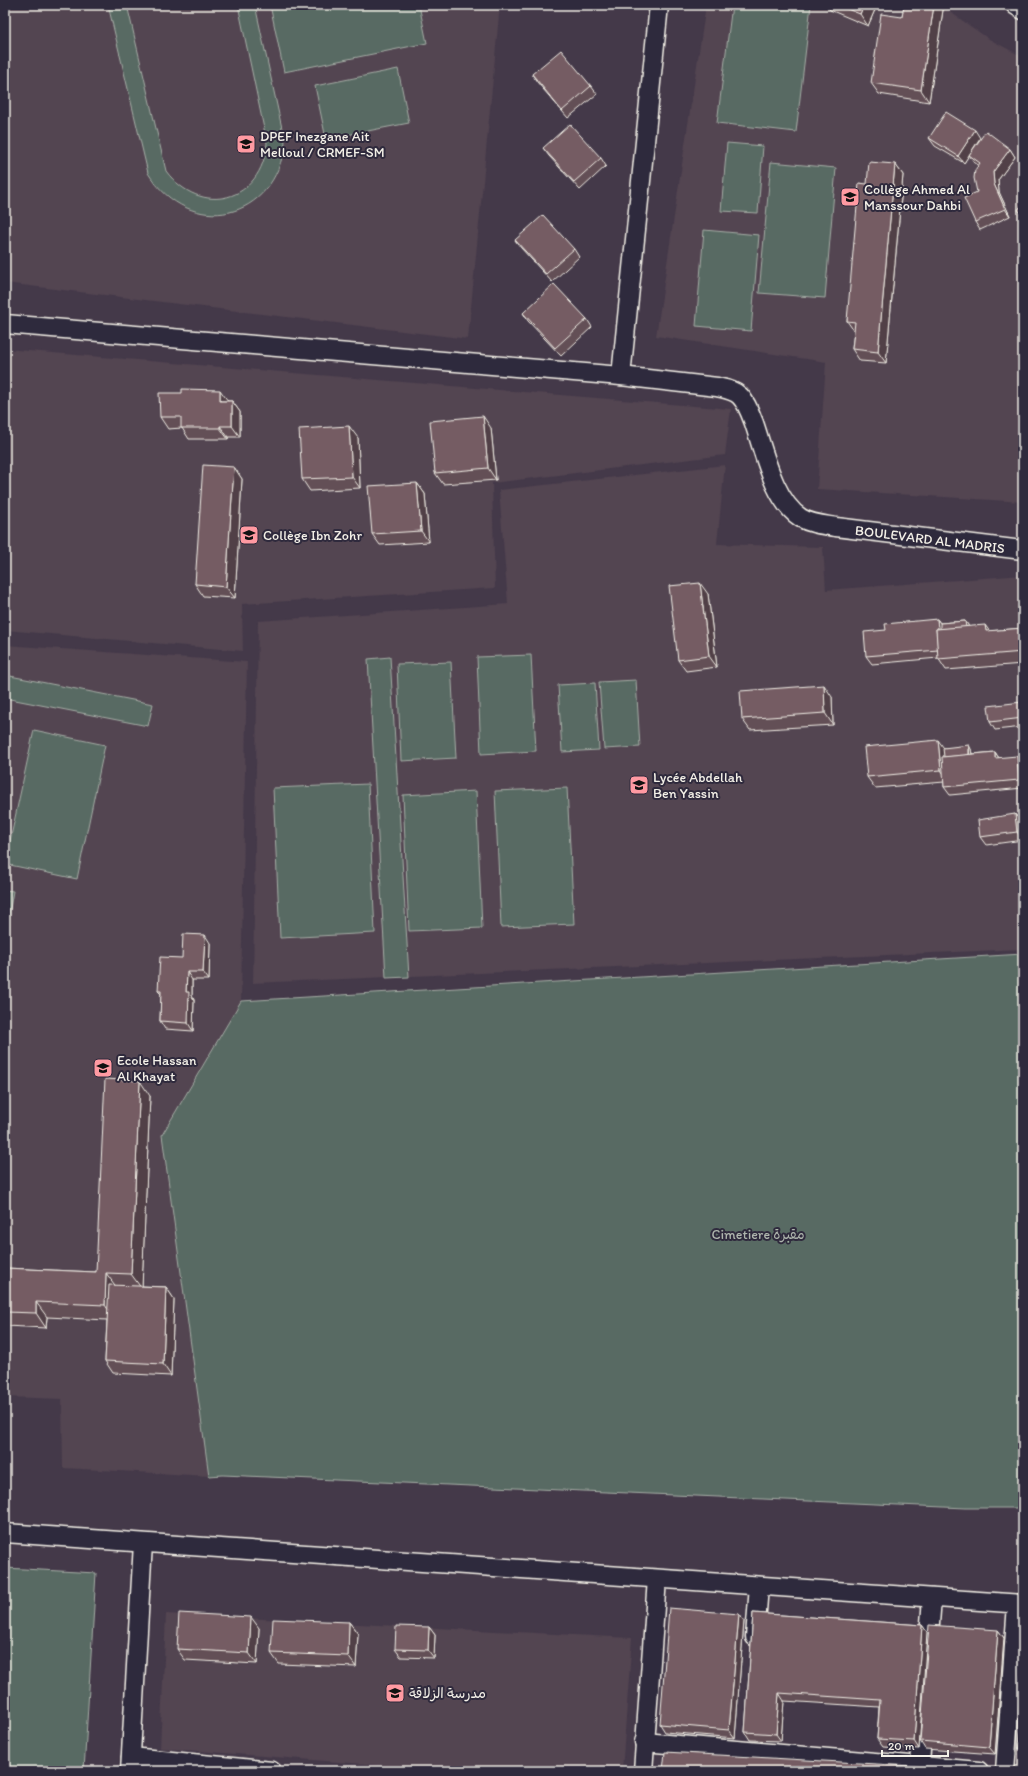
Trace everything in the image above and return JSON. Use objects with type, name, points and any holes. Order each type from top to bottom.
[{"type":"street","points":[[621,376],[659,5]]},
{"type":"street","points":[[1015,5],[1023,10]]},
{"type":"street","name":"BOULEVARD AL MADRIS","points":[[5,324],[621,376],[717,387],[732,391],[740,396],[746,405],[783,502],[802,519],[815,524],[836,527],[1023,550]]},
{"type":"street","points":[[5,1533],[1020,1604],[1005,1771]]},
{"type":"street","points":[[143,1543],[131,1764],[272,1771]]},
{"type":"street","points":[[643,1771],[657,1579]]},
{"type":"street","points":[[753,1657],[759,1586]]},
{"type":"street","points":[[927,1662],[932,1598]]},
{"type":"street","points":[[920,1765],[924,1702]]},
{"type":"street","points":[[644,1742],[746,1743],[979,1771]]},
{"type":"shaded area","name":"DPEF Inezgane Ait Melloul / CRMEF-SM","points":[[5,5],[500,5],[468,339],[5,283]]},
{"type":"shaded area","name":"Collège Ahmed Al Manssour Dahbi","points":[[706,5],[940,5],[989,39],[1023,57],[1023,502],[817,489],[826,362],[656,336]]},
{"type":"shaded area","name":"Collège Ibn Zohr","points":[[5,349],[731,409],[725,455],[492,483],[495,588],[242,604],[243,651],[5,630]]},
{"type":"shaded area","name":"Lycée Abdellah Ben Yassin","points":[[725,465],[717,544],[823,547],[826,590],[1023,575],[1023,949],[253,983],[258,621],[508,604],[499,490]]},
{"type":"shaded area","name":"Ecole Hassan Al Khayat","points":[[5,645],[247,662],[241,1001],[162,1135],[209,1476],[63,1468],[62,1399],[5,1397]]},
{"type":"shaded area","name":"مدرسة الزلاقة","points":[[166,1614],[632,1638],[622,1771],[453,1771],[160,1748]]},
{"type":"green space","points":[[108,5],[127,5],[166,171],[180,186],[196,195],[212,198],[228,197],[242,190],[254,179],[263,163],[267,143],[238,5],[255,5],[285,142],[278,169],[266,190],[249,204],[229,212],[207,213],[186,208],[166,194],[148,173]]},
{"type":"green space","points":[[270,5],[419,5],[427,43],[284,72]]},
{"type":"green space","points":[[732,5],[811,5],[796,132],[717,123]]},
{"type":"green space","points":[[398,69],[409,123],[326,139],[315,86]]},
{"type":"green space","points":[[727,143],[763,146],[758,213],[721,211]]},
{"type":"green space","points":[[771,162],[836,168],[825,298],[759,293]]},
{"type":"green space","points":[[704,230],[759,235],[751,331],[696,326]]},
{"type":"green space","points":[[531,655],[536,751],[481,754],[477,657]]},
{"type":"green space","points":[[390,657],[409,977],[386,978],[368,659]]},
{"type":"green space","points":[[451,662],[456,758],[401,761],[397,664]]},
{"type":"green space","points":[[5,675],[153,704],[148,726],[5,698]]},
{"type":"green space","points":[[636,680],[640,747],[604,749],[599,682]]},
{"type":"green space","points":[[595,683],[599,750],[562,752],[558,685]]},
{"type":"green space","points":[[34,730],[105,745],[77,879],[5,864]]},
{"type":"green space","points":[[368,784],[375,933],[280,938],[273,788]]},
{"type":"green space","points":[[567,788],[574,924],[501,927],[495,791]]},
{"type":"green space","points":[[476,791],[482,928],[409,931],[403,795]]},
{"type":"green space","points":[[5,890],[13,891],[5,938]]},
{"type":"green space","name":"Cimetiere مقبرة","points":[[1023,954],[1023,1508],[966,1508],[223,1475],[209,1476],[162,1135],[241,1001]]},
{"type":"green space","points":[[5,1568],[96,1573],[84,1771],[5,1771]]},
{"type":"building","points":[[837,5],[864,5],[860,14]]},
{"type":"building","points":[[904,5],[934,5],[921,90],[871,83],[881,14],[902,17]]},
{"type":"building","points":[[561,50],[591,86],[562,111],[532,74]]},
{"type":"building","points":[[946,112],[975,130],[958,156],[929,138]]},
{"type":"building","points":[[570,124],[601,158],[574,182],[543,148]]},
{"type":"building","points":[[986,131],[1010,149],[993,172],[994,184],[1005,209],[975,222],[964,198],[977,192],[974,178],[975,170],[980,163],[969,155]]},
{"type":"building","points":[[869,162],[895,164],[878,352],[852,349],[855,322],[847,321],[859,183],[867,184]]},
{"type":"building","points":[[1023,203],[1023,214],[1018,210]]},
{"type":"building","points":[[543,215],[574,249],[546,274],[515,240]]},
{"type":"building","points":[[554,284],[587,319],[555,348],[523,313]]},
{"type":"building","points":[[182,389],[220,390],[220,401],[232,401],[232,426],[220,426],[220,428],[181,428],[181,417],[160,417],[159,393],[182,393]]},
{"type":"building","points":[[483,416],[488,468],[435,473],[430,421]]},
{"type":"building","points":[[349,426],[352,477],[302,479],[299,429]]},
{"type":"building","points":[[203,465],[234,467],[226,587],[195,584]]},
{"type":"building","points":[[417,483],[421,531],[372,534],[368,486]]},
{"type":"building","points":[[700,583],[709,656],[678,660],[669,586]]},
{"type":"building","points":[[937,619],[938,629],[936,629],[938,650],[866,656],[864,632],[886,630],[885,624]]},
{"type":"building","points":[[965,621],[966,627],[940,629],[940,623]]},
{"type":"building","points":[[985,625],[986,631],[1023,628],[1023,652],[938,659],[936,629]]},
{"type":"building","points":[[824,685],[825,713],[742,719],[740,691]]},
{"type":"building","points":[[1022,702],[1023,718],[990,722],[988,706]]},
{"type":"building","points":[[938,740],[941,770],[867,777],[864,747]]},
{"type":"building","points":[[969,745],[969,755],[944,757],[943,748]]},
{"type":"building","points":[[995,752],[995,758],[1017,756],[1019,780],[944,787],[942,757]]},
{"type":"building","points":[[1015,814],[1017,832],[980,837],[978,820]]},
{"type":"building","points":[[183,934],[205,935],[203,972],[187,972],[186,992],[189,992],[188,1023],[160,1021],[161,991],[158,991],[160,957],[182,958]]},
{"type":"building","points":[[105,1079],[140,1081],[131,1274],[106,1273],[105,1305],[36,1302],[36,1313],[5,1312],[5,1268],[96,1272]]},
{"type":"building","points":[[109,1285],[166,1287],[163,1364],[105,1361]]},
{"type":"building","points":[[669,1608],[739,1614],[729,1730],[660,1724]]},
{"type":"building","points":[[179,1613],[251,1617],[249,1653],[177,1649]]},
{"type":"building","points":[[753,1613],[922,1625],[914,1741],[877,1739],[880,1700],[779,1693],[776,1734],[745,1732]]},
{"type":"building","points":[[273,1619],[349,1622],[348,1656],[271,1653]]},
{"type":"building","points":[[929,1625],[998,1630],[989,1747],[920,1741]]},
{"type":"building","points":[[396,1626],[429,1627],[428,1650],[395,1649]]},
{"type":"building","points":[[1023,1700],[1023,1749],[1019,1749]]},
{"type":"building","points":[[665,1752],[964,1769],[964,1771],[663,1771]]},
{"type":"place","name":"DPEF Inezgane Ait Melloul / CRMEF-SM","points":[[246,144]]},
{"type":"place","name":"Collège Ahmed Al Manssour Dahbi","points":[[850,197]]},
{"type":"place","name":"Collège Ibn Zohr","points":[[249,535]]},
{"type":"place","name":"Lycée Abdellah Ben Yassin","points":[[639,785]]},
{"type":"place","name":"Ecole Hassan Al Khayat","points":[[103,1068]]},
{"type":"place","name":"مدرسة الزلاقة","points":[[395,1693]]}]
